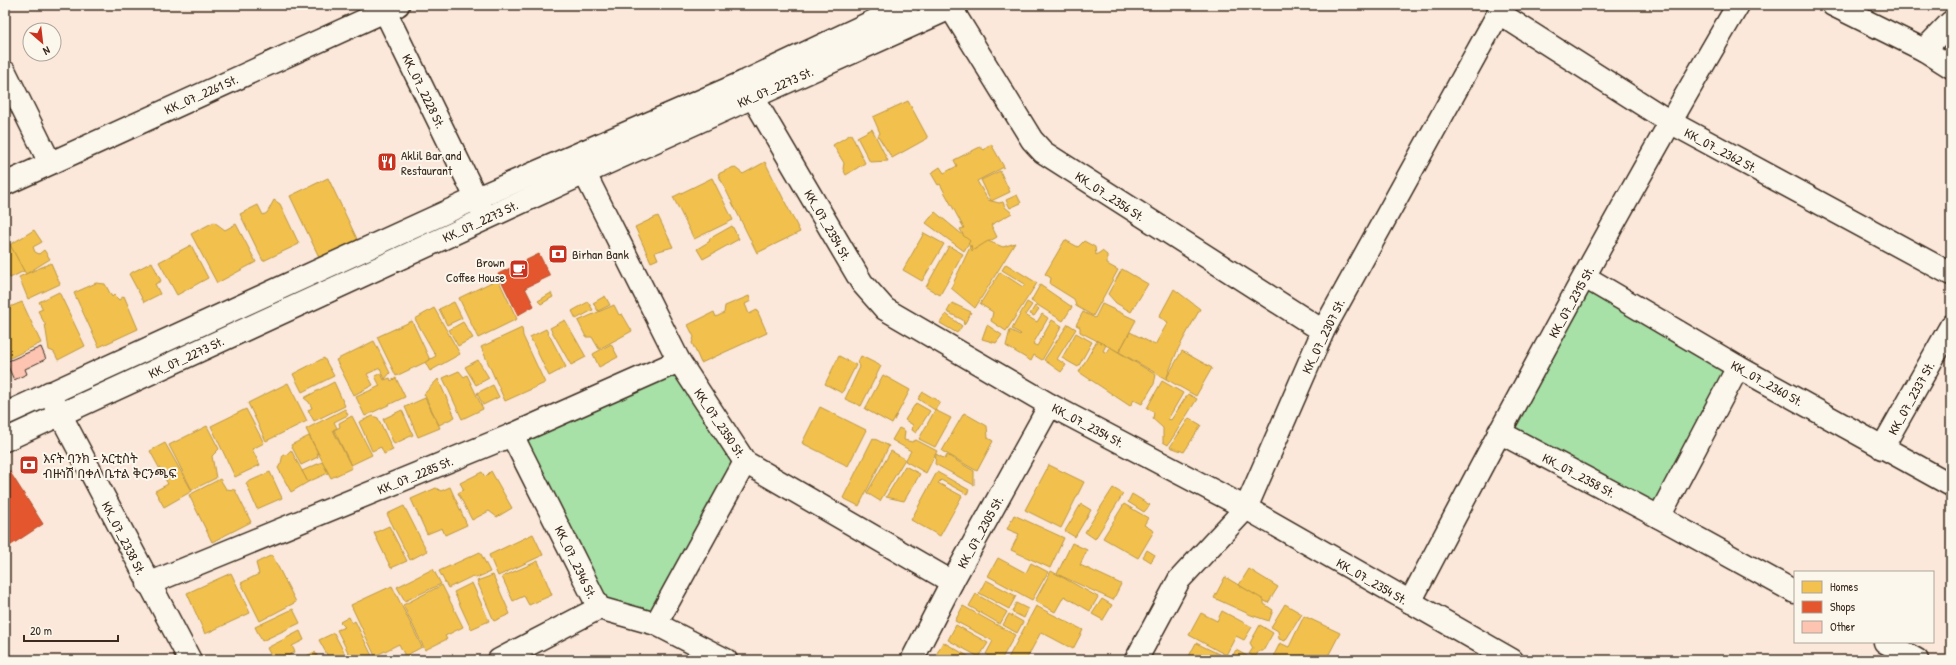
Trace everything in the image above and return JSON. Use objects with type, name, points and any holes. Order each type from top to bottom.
[{"type":"street","name":"KK_07_2273 St.","points":[[748,89],[908,5]]},
{"type":"street","name":"KK_07_2315 St.","points":[[1410,602],[1498,432],[1670,122],[1738,5]]},
{"type":"street","points":[[1833,5],[1924,50],[1951,67]]},
{"type":"street","name":"KK_07_2273 St.","points":[[5,440],[486,219],[581,164],[748,89],[952,6]]},
{"type":"street","name":"KK_07_2356 St.","points":[[952,6],[1032,140],[1043,152],[1323,331]]},
{"type":"street","name":"KK_07_2261 St.","points":[[5,184],[388,7]]},
{"type":"street","name":"KK_07_2228 St.","points":[[388,7],[486,219]]},
{"type":"street","name":"KK_07_2362 St.","points":[[1501,9],[1670,122],[1951,274]]},
{"type":"street","name":"KK_07_2307 St.","points":[[1136,660],[1179,580],[1246,508],[1323,331],[1501,9]]},
{"type":"street","points":[[1924,50],[1951,22]]},
{"type":"street","points":[[5,72],[50,163]]},
{"type":"street","name":"KK_07_2354 St.","points":[[748,89],[862,282],[885,309],[1050,405],[1246,508],[1512,660]]},
{"type":"street","name":"KK_07_2273 St.","points":[[5,414],[477,198],[581,164]]},
{"type":"street","name":"KK_07_2350 St.","points":[[581,164],[679,361],[745,462],[952,582]]},
{"type":"street","name":"KK_07_2360 St.","points":[[1585,277],[1738,368],[1951,485]]},
{"type":"street","name":"KK_07_2337 St.","points":[[1882,448],[1951,326]]},
{"type":"street","name":"KK_07_2285 St.","points":[[148,584],[512,435],[679,361]]},
{"type":"street","points":[[1659,517],[1738,368]]},
{"type":"street","name":"KK_07_2338 St.","points":[[49,393],[148,584],[190,660]]},
{"type":"street","name":"KK_07_2305 St.","points":[[912,660],[952,582],[1050,405]]},
{"type":"street","name":"KK_07_2358 St.","points":[[1498,432],[1659,517],[1794,591]]},
{"type":"street","name":"KK_07_2346 St.","points":[[512,435],[599,608],[656,624],[726,660]]},
{"type":"street","points":[[656,624],[745,462]]},
{"type":"street","points":[[499,660],[599,608]]},
{"type":"street","points":[[1886,643],[1917,660]]},
{"type":"green space","points":[[1585,277],[1738,367],[1659,517],[1499,432]]},
{"type":"green space","points":[[679,361],[745,462],[656,624],[599,608],[512,435]]},
{"type":"building: Homes","points":[[908,101],[928,138],[892,158],[878,136],[880,133],[873,117]]},
{"type":"building: Homes","points":[[872,129],[888,161],[870,162],[857,137]]},
{"type":"building: Homes","points":[[851,134],[865,163],[846,175],[843,169],[844,163],[833,145]]},
{"type":"building: Homes","points":[[991,144],[1004,167],[977,181],[988,200],[999,203],[1003,202],[1005,207],[1012,213],[991,225],[997,237],[972,251],[960,229],[964,228],[940,184],[938,185],[931,173],[940,167],[944,173],[957,166],[954,160],[980,147],[984,150]]},
{"type":"building: Homes","points":[[765,162],[800,232],[757,253],[718,174],[734,167],[743,174]]},
{"type":"building: Homes","points":[[1000,171],[1010,192],[991,201],[981,180]]},
{"type":"building: Homes","points":[[328,178],[358,241],[320,259],[290,196]]},
{"type":"building: Homes","points":[[712,178],[733,220],[694,239],[673,197]]},
{"type":"building: Homes","points":[[1017,195],[1021,203],[1010,208],[1006,200]]},
{"type":"building: Homes","points":[[274,200],[280,204],[299,244],[263,261],[240,214],[258,205],[263,215],[267,213]]},
{"type":"building: Homes","points":[[935,212],[970,241],[964,251],[926,223]]},
{"type":"building: Homes","points":[[658,216],[673,247],[655,252],[658,259],[651,262],[635,227]]},
{"type":"building: Homes","points":[[214,222],[225,230],[236,224],[256,262],[217,283],[191,234]]},
{"type":"building: Homes","points":[[732,226],[739,239],[703,259],[697,249],[710,241],[709,239]]},
{"type":"building: Homes","points":[[34,230],[42,242],[33,247],[35,252],[39,254],[44,250],[50,259],[26,274],[8,246]]},
{"type":"building: Homes","points":[[924,233],[944,244],[922,281],[903,270]]},
{"type":"building: Homes","points":[[5,235],[24,271],[10,278],[5,269]]},
{"type":"building: Homes","points":[[1065,240],[1078,247],[1084,241],[1095,247],[1096,255],[1102,251],[1107,255],[1107,264],[1118,270],[1093,316],[1076,306],[1074,299],[1050,284],[1051,278],[1045,274]]},
{"type":"building: Homes","points":[[988,241],[1003,247],[1015,243],[975,308],[951,288],[971,245],[972,251]]},
{"type":"building: Homes","points":[[191,245],[208,278],[177,295],[159,262]]},
{"type":"building: Homes","points":[[949,246],[963,254],[940,295],[926,287]]},
{"type":"building: Homes","points":[[152,262],[161,281],[155,284],[160,294],[144,302],[129,274]]},
{"type":"building: Homes","points":[[51,263],[60,284],[28,299],[19,277]]},
{"type":"building: Homes","points":[[1006,264],[1037,283],[1006,331],[991,321],[993,312],[980,304],[1000,272],[1023,287],[1025,284],[1002,270]]},
{"type":"building: Homes","points":[[1122,269],[1148,284],[1131,312],[1116,303],[1108,294]]},
{"type":"building: Homes","points":[[498,279],[517,319],[478,338],[459,298]]},
{"type":"building: Homes","points":[[96,283],[105,284],[112,297],[114,295],[119,300],[124,296],[138,329],[99,347],[74,293]]},
{"type":"building: Homes","points":[[1040,285],[1072,307],[1063,321],[1031,301]]},
{"type":"building: Homes","points":[[1174,289],[1200,309],[1178,349],[1166,379],[1119,352],[1130,332],[1155,345],[1168,322],[1159,317]]},
{"type":"building: Homes","points":[[59,292],[85,346],[58,360],[54,352],[49,350],[45,324],[38,311],[43,309],[39,302]]},
{"type":"building: Homes","points":[[551,293],[553,297],[541,304],[538,301]]},
{"type":"building: Homes","points":[[605,296],[610,305],[598,311],[593,303]]},
{"type":"building: Homes","points":[[749,296],[751,301],[745,304],[749,314],[757,310],[767,333],[701,363],[692,343],[694,337],[688,325],[714,312],[716,317],[724,313],[725,306]]},
{"type":"building: Homes","points":[[22,302],[41,343],[8,359],[5,353],[5,309]]},
{"type":"building: Homes","points":[[454,302],[462,318],[447,325],[439,309]]},
{"type":"building: Homes","points":[[588,302],[593,310],[576,319],[572,311]]},
{"type":"building: Homes","points":[[1027,302],[1032,305],[1025,315],[1037,322],[1042,314],[1048,318],[1033,344],[1037,346],[1052,320],[1062,326],[1042,360],[1034,355],[1031,361],[1006,346],[1010,330],[1020,335],[1021,334],[1012,329]]},
{"type":"building: Homes","points":[[952,303],[971,312],[964,325],[963,320],[947,312]]},
{"type":"building: Homes","points":[[1102,304],[1136,320],[1119,352],[1080,332],[1080,327],[1076,325],[1083,312],[1095,318]]},
{"type":"building: Homes","points":[[614,305],[619,315],[622,314],[632,331],[599,349],[592,337],[586,337],[578,321]]},
{"type":"building: Homes","points":[[1035,306],[1039,309],[1034,316],[1030,314]]},
{"type":"building: Homes","points":[[434,308],[460,354],[430,371],[425,362],[436,356],[415,319]]},
{"type":"building: Homes","points":[[946,314],[962,326],[957,333],[940,323]]},
{"type":"building: Homes","points":[[565,320],[586,357],[571,365],[550,328]]},
{"type":"building: Homes","points":[[412,321],[430,360],[396,376],[377,337]]},
{"type":"building: Homes","points":[[463,322],[473,338],[458,346],[449,330]]},
{"type":"building: Homes","points":[[1068,324],[1076,329],[1057,359],[1066,365],[1061,372],[1044,360]]},
{"type":"building: Homes","points":[[987,325],[1002,335],[996,343],[982,339]]},
{"type":"building: Homes","points":[[522,328],[523,336],[545,383],[505,401],[481,347]]},
{"type":"building: Homes","points":[[546,329],[566,367],[549,376],[530,337]]},
{"type":"building: Homes","points":[[1076,333],[1092,342],[1078,367],[1062,358]]},
{"type":"building: Homes","points":[[374,341],[390,373],[385,379],[380,368],[367,374],[373,385],[354,395],[336,360]]},
{"type":"building: Homes","points":[[1097,341],[1106,345],[1103,351],[1107,353],[1110,347],[1156,375],[1154,384],[1142,404],[1134,400],[1130,406],[1079,372]]},
{"type":"building: Homes","points":[[611,344],[618,357],[599,367],[593,354]]},
{"type":"building: Homes","points":[[1182,351],[1212,368],[1196,396],[1166,379]]},
{"type":"building: Homes","points":[[839,356],[856,365],[842,393],[825,384]]},
{"type":"building: Homes","points":[[861,356],[881,366],[861,406],[845,399],[860,367],[858,362]]},
{"type":"building: Homes","points":[[324,358],[334,376],[302,392],[293,374]]},
{"type":"building: Homes","points":[[478,360],[489,378],[476,385],[465,367]]},
{"type":"building: Homes","points":[[459,371],[464,377],[467,375],[483,409],[462,419],[443,378]]},
{"type":"building: Homes","points":[[381,373],[384,380],[390,378],[391,381],[396,378],[405,397],[365,416],[356,397],[380,386],[375,376]]},
{"type":"building: Homes","points":[[883,375],[910,390],[892,424],[865,409]]},
{"type":"building: Homes","points":[[438,379],[455,417],[439,425],[424,394]]},
{"type":"building: Homes","points":[[1162,381],[1183,393],[1168,419],[1171,420],[1188,394],[1197,399],[1168,445],[1163,442],[1163,428],[1153,419],[1154,412],[1147,408]]},
{"type":"building: Homes","points":[[334,382],[345,406],[314,421],[308,410],[312,408],[309,402],[304,398]]},
{"type":"building: Homes","points":[[288,383],[307,421],[266,441],[248,403]]},
{"type":"building: Homes","points":[[493,385],[499,397],[483,405],[477,393]]},
{"type":"building: Homes","points":[[923,392],[940,402],[935,410],[918,399]]},
{"type":"building: Homes","points":[[425,398],[440,428],[418,437],[405,407]]},
{"type":"building: Homes","points":[[916,403],[930,411],[916,433],[912,430],[913,425],[905,420]]},
{"type":"building: Homes","points":[[820,407],[866,430],[848,466],[802,443]]},
{"type":"building: Homes","points":[[246,409],[264,443],[252,449],[260,465],[235,477],[211,426]]},
{"type":"building: Homes","points":[[345,409],[348,415],[334,422],[337,428],[333,430],[352,468],[331,478],[306,429]]},
{"type":"building: Homes","points":[[402,410],[413,435],[394,444],[383,419]]},
{"type":"building: Homes","points":[[935,410],[951,418],[935,447],[919,439]]},
{"type":"building: Homes","points":[[964,413],[987,426],[988,438],[993,441],[977,471],[942,451]]},
{"type":"building: Homes","points":[[352,416],[372,455],[351,465],[334,430],[340,427],[339,423]]},
{"type":"building: Homes","points":[[373,416],[378,418],[393,450],[384,454],[381,447],[372,451],[359,422]]},
{"type":"building: Homes","points":[[1189,418],[1201,425],[1184,452],[1170,447]]},
{"type":"building: Homes","points":[[207,426],[219,449],[212,456],[216,478],[192,490],[169,445]]},
{"type":"building: Homes","points":[[899,428],[905,431],[904,440],[912,442],[916,440],[937,451],[926,473],[905,461],[911,451],[892,440]]},
{"type":"building: Homes","points":[[309,436],[317,451],[318,457],[301,465],[291,445]]},
{"type":"building: Homes","points":[[873,438],[889,446],[859,506],[843,498]]},
{"type":"building: Homes","points":[[165,443],[192,491],[164,507],[155,491],[168,484],[150,451]]},
{"type":"building: Homes","points":[[291,450],[308,482],[291,492],[278,468],[283,454],[286,455]]},
{"type":"building: Homes","points":[[891,451],[905,459],[880,501],[867,493]]},
{"type":"building: Homes","points":[[936,454],[945,459],[947,455],[974,471],[974,485],[935,464]]},
{"type":"building: Homes","points":[[322,462],[328,473],[308,482],[302,471]]},
{"type":"building: Homes","points":[[1049,465],[1084,482],[1061,528],[1025,510]]},
{"type":"building: Homes","points":[[905,466],[920,474],[904,501],[886,497]]},
{"type":"building: Homes","points":[[491,471],[512,508],[497,517],[489,511],[472,520],[458,493],[464,490],[460,483],[482,472],[485,477]]},
{"type":"building: Homes","points":[[270,472],[282,498],[257,509],[246,483]]},
{"type":"building: Homes","points":[[937,472],[969,490],[967,494],[941,480],[938,483],[962,496],[940,536],[911,520]]},
{"type":"building: Homes","points":[[220,479],[226,489],[235,490],[251,522],[212,542],[189,495]]},
{"type":"building: Homes","points":[[450,487],[467,525],[445,535],[442,528],[427,534],[411,499],[436,488],[441,491]]},
{"type":"building: Homes","points":[[1113,488],[1123,494],[1095,539],[1085,532]]},
{"type":"building: Homes","points":[[1132,494],[1150,505],[1144,512],[1128,502]]},
{"type":"building: Homes","points":[[1081,504],[1091,510],[1075,537],[1065,531]]},
{"type":"building: Homes","points":[[1124,504],[1148,518],[1144,525],[1154,531],[1138,558],[1103,538]]},
{"type":"building: Homes","points":[[404,506],[427,551],[410,560],[387,514]]},
{"type":"building: Homes","points":[[1014,515],[1064,538],[1050,568],[1011,550],[1019,534],[1007,529]]},
{"type":"building: Homes","points":[[389,526],[407,561],[391,568],[374,533]]},
{"type":"building: Homes","points":[[533,534],[543,555],[498,576],[489,555]]},
{"type":"building: Homes","points":[[1072,543],[1087,550],[1080,565],[1121,584],[1113,600],[1057,574]]},
{"type":"building: Homes","points":[[1147,550],[1155,555],[1151,562],[1143,557]]},
{"type":"building: Homes","points":[[480,552],[490,572],[476,578],[473,576],[448,588],[439,571]]},
{"type":"building: Homes","points":[[272,555],[296,602],[260,621],[241,583],[259,574],[256,563]]},
{"type":"building: Homes","points":[[998,558],[1026,573],[1031,563],[1048,572],[1032,600],[988,576]]},
{"type":"building: Homes","points":[[538,561],[552,595],[529,605],[524,596],[513,601],[502,577]]},
{"type":"building: Homes","points":[[433,569],[441,584],[405,601],[397,587]]},
{"type":"building: Homes","points":[[1249,569],[1278,587],[1268,603],[1239,585]]},
{"type":"building: Homes","points":[[1051,571],[1098,597],[1090,611],[1064,596],[1055,612],[1035,601]]},
{"type":"building: Homes","points":[[231,573],[250,613],[205,634],[187,593]]},
{"type":"building: Homes","points":[[493,575],[510,614],[494,621],[477,581]]},
{"type":"building: Homes","points":[[1225,577],[1264,600],[1264,604],[1273,610],[1269,621],[1251,615],[1214,598]]},
{"type":"building: Homes","points":[[986,580],[1016,596],[1009,609],[979,593]]},
{"type":"building: Homes","points":[[472,583],[489,621],[471,629],[454,592]]},
{"type":"building: Homes","points":[[442,585],[463,627],[445,636],[447,639],[425,650],[403,605]]},
{"type":"building: Homes","points":[[392,586],[422,647],[405,656],[399,644],[375,656],[351,605]]},
{"type":"building: Homes","points":[[976,594],[1007,612],[1000,624],[969,606]]},
{"type":"building: Homes","points":[[1102,599],[1112,605],[1103,620],[1092,614]]},
{"type":"building: Homes","points":[[1016,603],[1028,609],[1024,618],[1012,612]]},
{"type":"building: Homes","points":[[1285,604],[1302,614],[1285,641],[1279,639],[1278,631],[1271,627]]},
{"type":"building: Homes","points":[[963,606],[1015,635],[1001,660],[997,660],[986,654],[993,641],[955,621]]},
{"type":"building: Homes","points":[[1036,606],[1083,630],[1073,649],[1041,632],[1026,660],[1007,660]]},
{"type":"building: Homes","points":[[293,609],[300,623],[262,641],[255,627]]},
{"type":"building: Homes","points":[[1222,611],[1252,627],[1244,640],[1236,636],[1226,655],[1189,635],[1201,613],[1217,621]]},
{"type":"building: Homes","points":[[1009,614],[1023,622],[1017,633],[1003,625]]},
{"type":"building: Homes","points":[[1304,616],[1340,633],[1326,660],[1310,660],[1304,657],[1303,660],[1284,660],[1274,655],[1280,643],[1289,647]]},
{"type":"building: Homes","points":[[349,617],[352,623],[355,621],[374,660],[352,660],[337,630],[345,627],[340,622]]},
{"type":"building: Homes","points":[[956,625],[988,643],[979,657],[948,640]]},
{"type":"building: Homes","points":[[1260,625],[1273,633],[1263,651],[1259,651],[1255,657],[1249,654],[1253,648],[1250,643]]},
{"type":"building: Homes","points":[[300,631],[304,640],[292,646],[295,652],[280,660],[273,660],[267,648]]},
{"type":"building: Homes","points":[[334,633],[348,660],[330,660],[319,640]]},
{"type":"building: Homes","points":[[943,642],[975,660],[944,660],[936,655]]},
{"type":"building: Homes","points":[[1196,643],[1227,658],[1226,660],[1197,660],[1189,656]]},
{"type":"building: Homes","points":[[1236,650],[1254,660],[1230,660]]},
{"type":"building: Homes","points":[[315,652],[319,660],[298,660]]},
{"type":"building: Shops","points":[[539,254],[550,276],[525,288],[534,306],[518,315],[498,274]]},
{"type":"building: Shops","points":[[8,469],[43,524],[5,549],[5,471]]},
{"type":"building: Other","points":[[41,347],[46,359],[25,369],[27,374],[14,380],[6,362]]},
{"type":"place","name":"Aklil Bar and Restaurant","points":[[387,162]]},
{"type":"place","name":"Birhan Bank","points":[[558,254]]},
{"type":"place","name":"Brown Coffee House","points":[[519,269]]},
{"type":"place","name":"እናት ባንክ - አርቲስት ብዙነሽ በቀለ ቤተል ቅርንጫፍ","points":[[29,465]]}]
